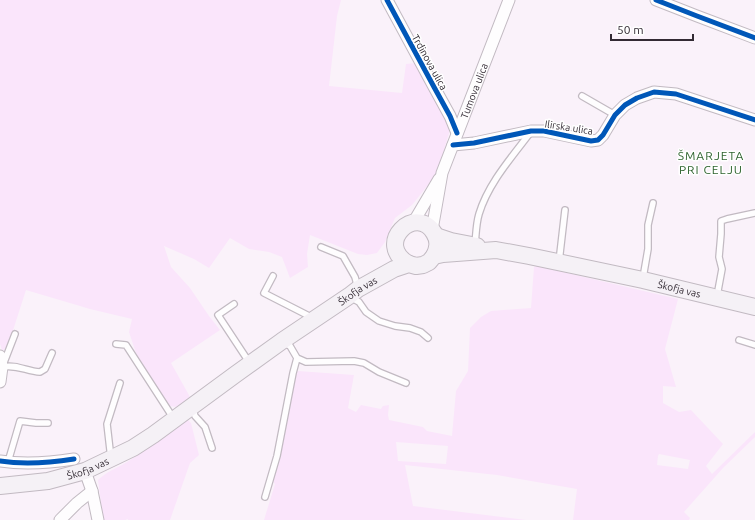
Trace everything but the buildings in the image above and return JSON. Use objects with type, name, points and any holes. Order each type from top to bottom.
[{"type":"main road","points":[[409,264],[398,256],[395,249],[395,242],[397,235],[401,230],[406,225],[413,223],[420,223],[427,226],[434,233],[451,241],[496,250]]},
{"type":"main road","points":[[434,233],[438,243],[434,256]]},
{"type":"main road","points":[[354,292],[390,257],[395,249]]},
{"type":"main road","name":"Škofja vas","points":[[0,486],[48,481],[85,471],[133,448],[154,436],[250,364],[354,292],[394,269],[409,264],[416,266],[423,265],[430,262],[434,256],[496,250],[643,280],[755,307]]},
{"type":"street","name":"Trdinova ulica","points":[[386,0],[450,116],[457,133]]},
{"type":"street","name":"Tumova ulica","points":[[434,233],[442,173],[509,0]]},
{"type":"street","points":[[656,0],[755,38]]},
{"type":"street","name":"Ilirska ulica","points":[[453,145],[474,143],[531,131],[544,131],[591,141],[598,140],[604,135],[615,115],[625,105],[637,98],[654,92],[676,94],[755,120]]},
{"type":"street","points":[[413,223],[442,173]]},
{"type":"street","points":[[0,382],[1,362]]},
{"type":"street","points":[[4,462],[40,464],[74,459]]},
{"type":"street","points":[[85,471],[92,491],[98,520]]},
{"type":"street","points":[[60,520],[92,491]]},
{"type":"lane","points":[[582,96],[615,115]]},
{"type":"lane","points":[[475,246],[479,215],[489,191],[507,162],[531,131]]},
{"type":"lane","points":[[643,280],[648,249],[648,225],[653,203]]},
{"type":"lane","points":[[559,262],[565,210]]},
{"type":"lane","points":[[717,298],[722,269],[719,257],[721,221],[755,213]]},
{"type":"lane","points":[[322,247],[343,256],[355,277],[354,292],[366,312],[379,321],[394,326],[410,328],[421,332],[428,338]]},
{"type":"lane","points":[[273,276],[264,292],[315,319]]},
{"type":"lane","points":[[234,304],[218,315],[250,364]]},
{"type":"lane","points":[[1,362],[6,361],[15,334]]},
{"type":"lane","points":[[739,340],[755,345]]},
{"type":"lane","points":[[282,341],[290,346],[297,358],[306,362],[354,361],[364,363],[379,372],[406,383]]},
{"type":"lane","points":[[116,344],[126,345],[175,420]]},
{"type":"lane","points":[[1,362],[40,372],[45,369],[52,353]]},
{"type":"lane","points":[[265,497],[277,456],[297,358]]},
{"type":"lane","points":[[112,458],[107,424],[120,382]]},
{"type":"lane","points":[[192,407],[195,416],[205,427],[212,448]]},
{"type":"lane","points":[[4,462],[20,421],[48,423]]},
{"type":"shaded area","points":[[0,0],[341,0],[337,16],[329,86],[402,93],[406,64],[416,63],[440,105],[449,127],[449,133],[436,175],[412,205],[395,218],[385,242],[377,253],[367,255],[358,254],[310,235],[307,254],[308,267],[290,278],[282,257],[269,252],[249,249],[230,238],[209,268],[194,259],[164,246],[171,267],[190,288],[220,330],[171,363],[190,397],[177,407],[169,406],[136,353],[129,332],[132,319],[90,309],[26,290],[7,349],[2,350],[0,344]]},
{"type":"shaded area","points":[[537,266],[678,299],[665,349],[676,387],[663,386],[663,403],[679,412],[691,410],[723,444],[706,466],[712,474],[755,432],[755,437],[723,468],[684,512],[690,518],[689,520],[573,520],[577,489],[497,475],[405,465],[413,506],[526,520],[264,520],[275,484],[273,481],[280,456],[298,371],[354,375],[348,408],[356,412],[361,405],[381,409],[383,406],[389,405],[389,420],[423,427],[427,431],[452,436],[456,391],[468,371],[470,328],[481,317],[491,311],[531,308],[534,267]],"holes":[[[396,442],[448,446],[446,464],[398,461]],[[659,454],[690,460],[688,469],[657,465]]]},
{"type":"shaded area","points":[[188,420],[191,423],[199,455],[190,463],[170,520],[104,520],[98,480],[108,472],[143,452]]},
{"type":"cycle path","points":[[387,0],[450,116],[457,133]]},
{"type":"cycle path","points":[[656,0],[755,38]]},
{"type":"cycle path","points":[[453,145],[474,143],[531,131],[544,131],[591,141],[598,140],[603,135],[615,115],[625,105],[637,98],[654,92],[676,94],[755,120]]},
{"type":"cycle path","points":[[0,461],[37,463],[74,459]]},
{"type":"district","name":"ŠMARJETA PRI CELJU","points":[[711,163]]}]
